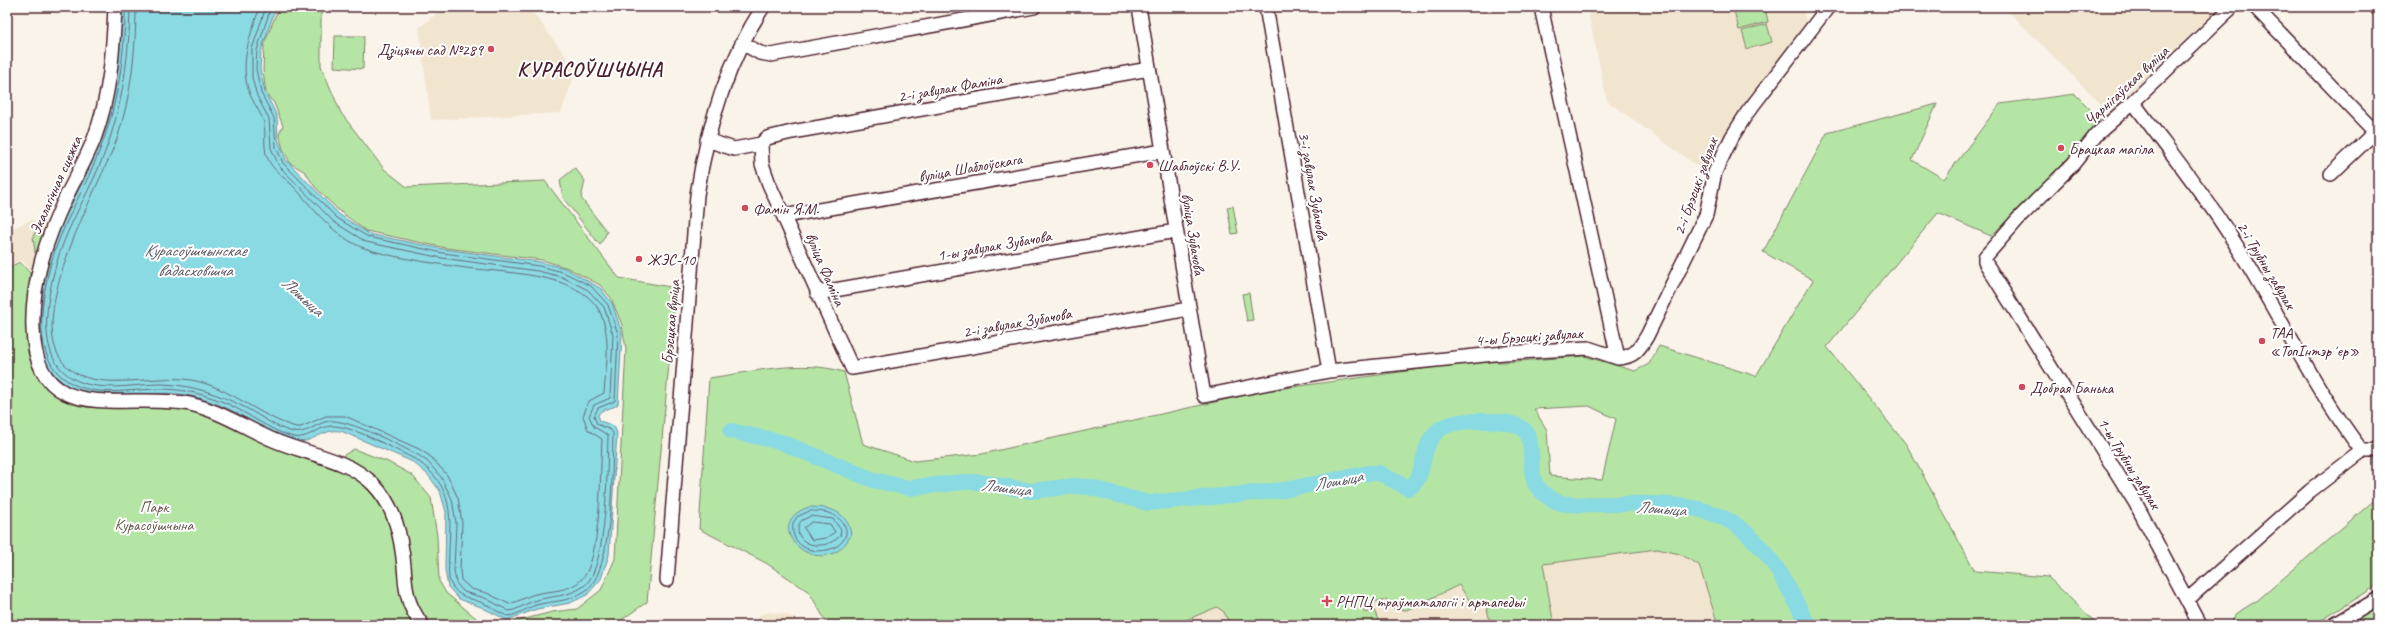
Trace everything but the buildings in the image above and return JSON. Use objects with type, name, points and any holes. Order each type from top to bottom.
[{"type":"street","name":"Экалагічная сцежка","points":[[114,7],[113,60],[105,107],[94,140],[51,231],[38,279],[33,328],[36,356],[45,376],[57,387],[82,400],[95,402],[161,400],[190,404],[223,414],[272,440],[329,460],[360,474],[379,490],[391,508],[399,536],[408,597],[422,625]]},
{"type":"street","name":"Брэсцкая вуліца","points":[[667,580],[698,195],[707,140],[716,108],[742,43],[763,7]]},
{"type":"street","points":[[742,43],[760,53],[771,55],[1034,7]]},
{"type":"street","name":"вуліца Зубачова","points":[[1139,7],[1204,396]]},
{"type":"street","name":"3-і завулак Зубачова","points":[[1266,7],[1329,372]]},
{"type":"street","points":[[1541,7],[1618,358]]},
{"type":"street","name":"2-і Брэсцкі завулак","points":[[1618,358],[1630,357],[1635,354],[1647,336],[1706,215],[1715,172],[1732,137],[1747,113],[1828,7]]},
{"type":"street","name":"Чарнігаўская вуліца","points":[[1985,262],[1985,257],[1999,240],[2073,164],[2097,134],[2134,102],[2232,7]]},
{"type":"street","points":[[2255,7],[2376,130],[2331,174]]},
{"type":"street","name":"2-і завулак Фаміна","points":[[761,144],[767,138],[792,132],[1149,69]]},
{"type":"street","name":"2-і Трубны завулак","points":[[2134,102],[2231,236],[2310,372],[2346,430],[2362,451]]},
{"type":"street","points":[[707,140],[734,148],[761,144]]},
{"type":"street","name":"вуліца Фаміна","points":[[761,144],[762,164],[817,293],[852,368]]},
{"type":"street","name":"вуліца Шаблоўскага","points":[[784,216],[1163,151]]},
{"type":"street","name":"1-ы завулак Зубачова","points":[[817,293],[1176,231]]},
{"type":"street","name":"1-ы Трубны завулак","points":[[1985,262],[2136,502],[2200,625]]},
{"type":"street","name":"2-і завулак Зубачова","points":[[852,368],[1189,309]]},
{"type":"street","name":"4-ы Брэсцкі завулак","points":[[1204,396],[1329,372],[1504,353],[1588,348],[1618,358]]},
{"type":"street","points":[[2187,600],[2310,491],[2362,451],[2370,451],[2378,447]]},
{"type":"street","points":[[2334,625],[2378,599]]},
{"type":"shaded area","name":"Дзіцячы сад №289","points":[[444,7],[529,7],[576,70],[561,113],[431,120],[419,28]]},
{"type":"shaded area","points":[[1587,7],[1802,7],[1808,28],[1722,144],[1707,173],[1607,101]]},
{"type":"shaded area","points":[[2004,7],[2220,7],[2109,112]]},
{"type":"shaded area","points":[[31,220],[42,223],[51,222],[31,270],[21,260],[7,267],[7,231]]},
{"type":"shaded area","points":[[1657,549],[1680,554],[1699,565],[1718,625],[1554,625],[1543,564]]},
{"type":"shaded area","name":"РНПЦ траўматалогіі і артапедыі","points":[[1366,573],[1394,609],[1407,610],[1459,585],[1471,603],[1486,605],[1491,625],[1178,625],[1179,623],[1217,607]]},
{"type":"shaded area","points":[[769,612],[786,614],[807,625],[757,625],[759,615]]},
{"type":"green space","points":[[279,7],[324,7],[321,15],[321,66],[341,113],[384,169],[407,187],[545,181],[619,278],[676,288],[647,602],[614,625],[502,625],[552,612],[577,609],[601,590],[615,559],[626,349],[622,325],[611,298],[600,285],[568,268],[542,260],[446,248],[366,231],[337,209],[315,187],[305,172],[290,163],[283,149],[279,134],[283,126],[274,103],[266,94],[263,70],[264,44]]},
{"type":"green space","points":[[1733,7],[1765,7],[1768,22],[1739,30]]},
{"type":"green space","points":[[1767,24],[1772,42],[1747,49],[1742,31]]},
{"type":"green space","points":[[335,36],[364,36],[363,69],[334,67]]},
{"type":"green space","points":[[2075,94],[2100,119],[2062,167],[1991,236],[1938,213],[1827,347],[1906,444],[1975,571],[2048,577],[2098,625],[1718,625],[1699,565],[1680,554],[1657,549],[1543,564],[1554,625],[1491,625],[1486,606],[1471,603],[1459,585],[1407,610],[1394,609],[1386,599],[1361,605],[1365,613],[1374,610],[1380,625],[1230,625],[1224,612],[1217,607],[1179,623],[1178,625],[828,625],[809,592],[766,563],[699,529],[709,378],[760,370],[811,367],[828,368],[844,372],[863,444],[915,461],[982,454],[1264,391],[1479,361],[1505,362],[1584,356],[1635,371],[1649,364],[1659,346],[1756,376],[1813,280],[1763,252],[1827,133],[1937,104],[1912,160],[1944,179],[2000,104]],"holes":[[[1589,406],[1616,419],[1602,480],[1550,476],[1547,430],[1534,409]]]},
{"type":"green space","points":[[575,168],[585,181],[581,198],[607,232],[600,245],[563,198],[560,180]]},
{"type":"green space","points":[[1233,206],[1238,233],[1232,234],[1227,207]]},
{"type":"green space","points":[[36,231],[44,234],[38,253],[35,253],[33,236]]},
{"type":"green space","name":"Парк Курасоўшчына","points":[[20,262],[30,273],[27,341],[33,364],[61,397],[82,406],[160,405],[189,410],[219,419],[293,454],[326,466],[354,449],[388,462],[412,475],[431,498],[437,536],[439,581],[446,593],[482,623],[489,625],[7,625],[7,268]]},
{"type":"green space","points":[[1249,293],[1253,320],[1247,321],[1242,294]]},
{"type":"green space","points":[[2378,497],[2378,585],[2314,625],[2229,625],[2235,614],[2258,600]]},
{"type":"green space","points":[[2378,606],[2378,625],[2345,625]]},
{"type":"water","name":"Курасоўшчынскае вадасховішча","points":[[121,7],[276,7],[261,51],[260,69],[265,92],[277,116],[278,139],[286,160],[340,215],[369,234],[443,249],[540,262],[565,268],[600,288],[612,303],[622,333],[618,404],[600,412],[598,415],[600,421],[614,426],[617,433],[609,555],[601,579],[587,595],[570,603],[537,609],[507,620],[481,607],[459,599],[448,587],[445,570],[446,512],[440,491],[428,475],[413,462],[341,431],[329,432],[307,441],[288,441],[268,432],[224,407],[191,396],[162,393],[117,396],[88,394],[74,389],[59,379],[48,366],[42,350],[39,332],[40,295],[48,261],[60,228],[91,164],[104,130],[115,85],[120,38]]},
{"type":"water","points":[[809,507],[824,508],[837,512],[846,520],[851,535],[839,550],[825,556],[811,554],[799,548],[791,538],[789,526],[794,516]]},
{"type":"waterway","name":"Лошыца","points":[[731,431],[781,442],[873,480],[909,488],[964,482],[979,482],[1031,491],[1074,486],[1089,487],[1148,503],[1284,490],[1369,473],[1379,473],[1408,488],[1415,483],[1419,476],[1427,448],[1431,439],[1438,431],[1453,423],[1473,421],[1506,422],[1518,426],[1525,431],[1531,448],[1532,470],[1535,484],[1543,493],[1553,500],[1561,503],[1582,505],[1655,504],[1689,507],[1706,511],[1736,525],[1759,546],[1778,570],[1808,625]]},
{"type":"place","name":"Дзіцячы сад №289","points":[[491,49]]},
{"type":"place","name":"Брацкая магіла","points":[[2061,148]]},
{"type":"place","name":"Шаблоўскі В.У.","points":[[1150,165]]},
{"type":"place","name":"Фамін Я.М.","points":[[745,208]]},
{"type":"place","name":"ЖЭС-10","points":[[639,259]]},
{"type":"place","name":"ТАА «ТопІнтэрʼер»","points":[[2262,341]]},
{"type":"place","name":"Добрая Банька","points":[[2022,387]]},
{"type":"place","name":"РНПЦ траўматалогіі і артапедыі","points":[[1327,601]]},
{"type":"district","name":"КУРАСОЎШЧЫНА","points":[[590,69]]}]
